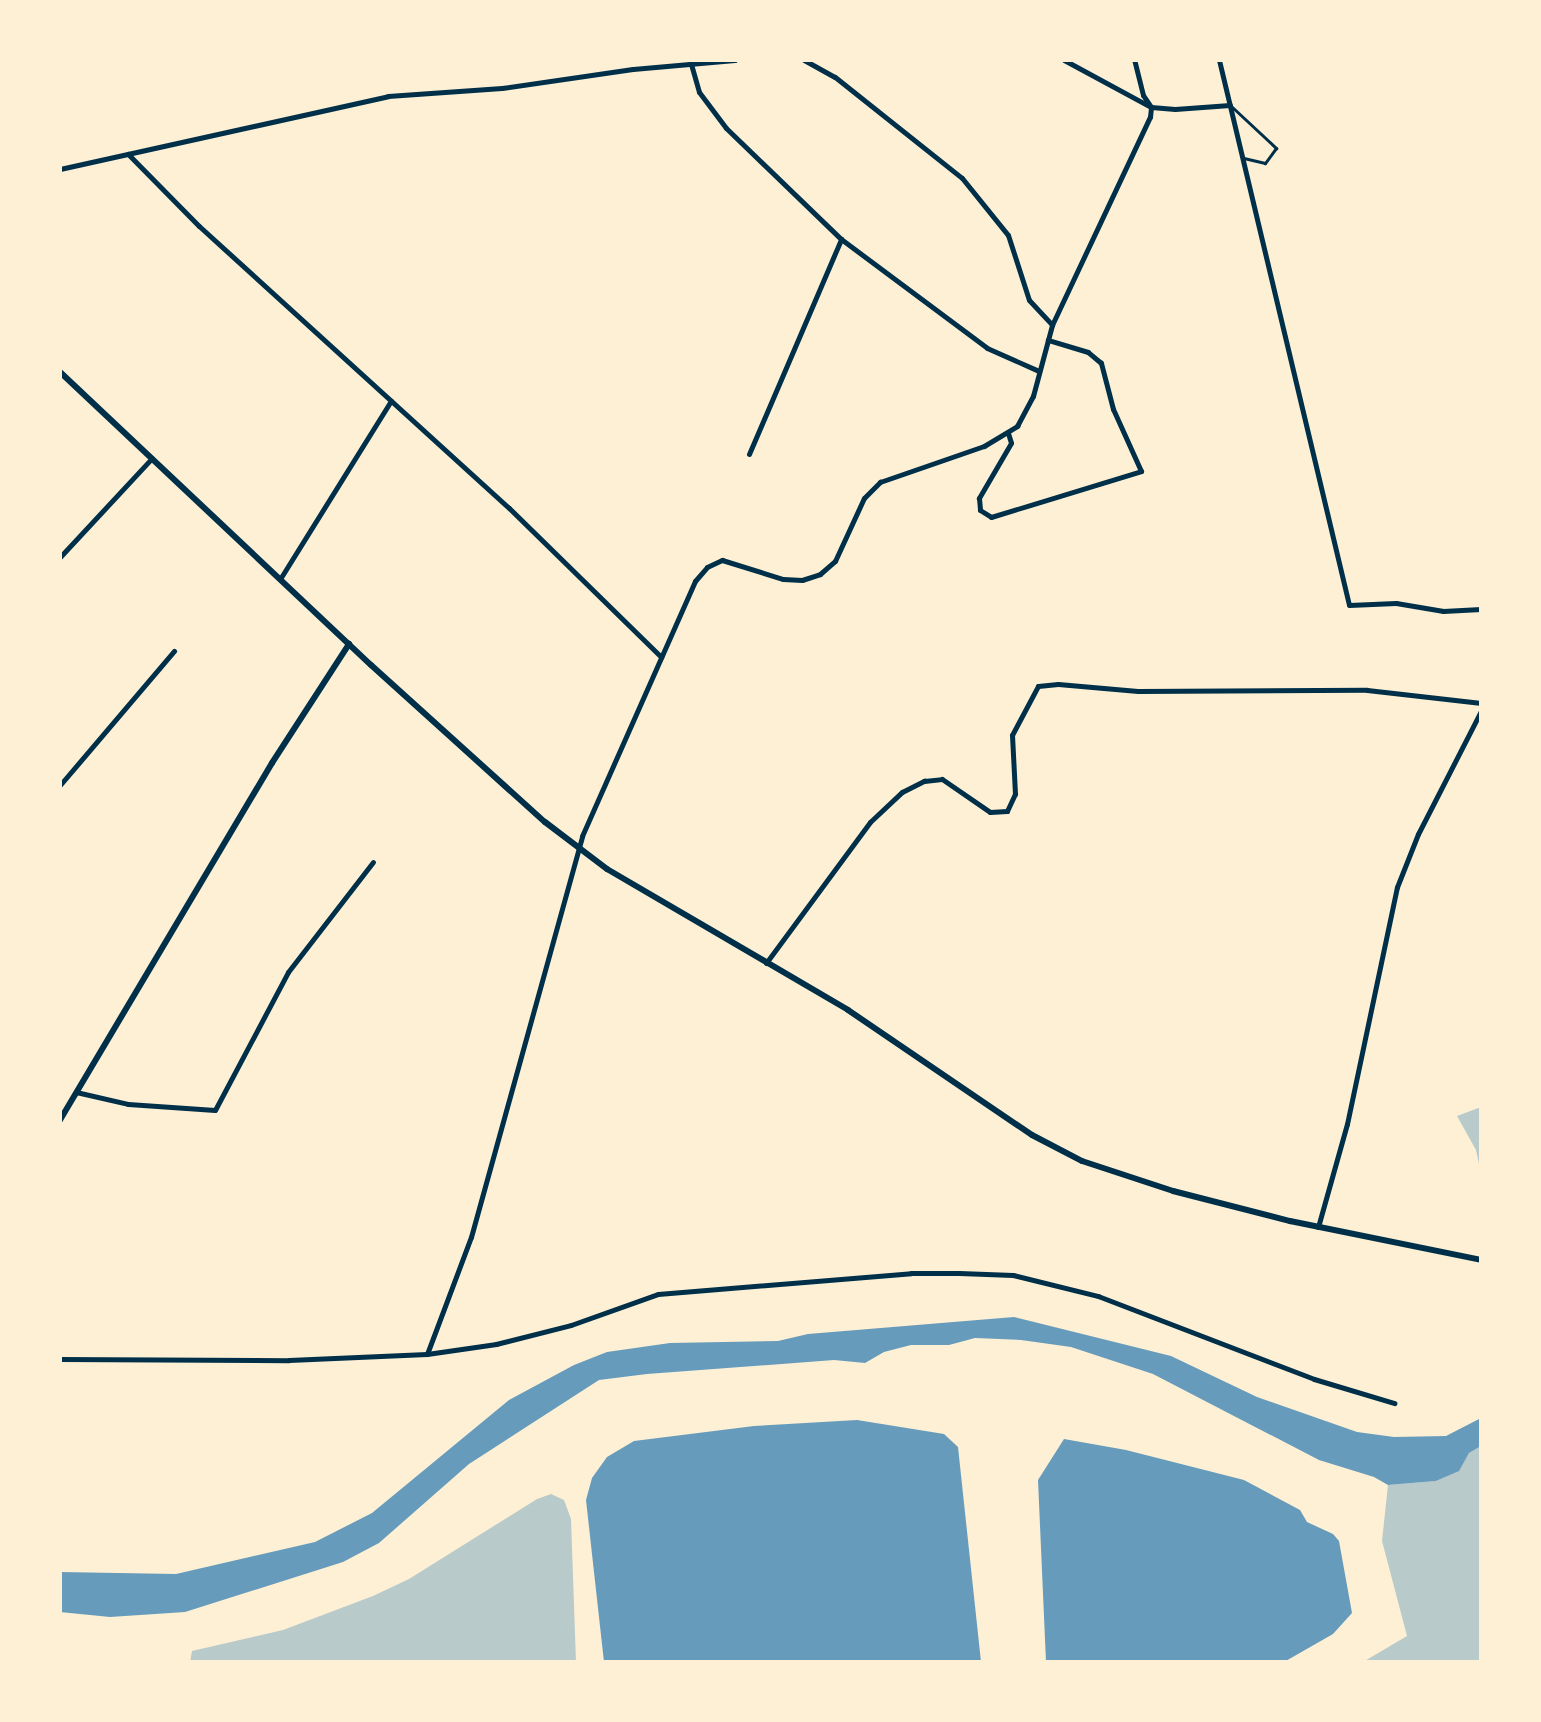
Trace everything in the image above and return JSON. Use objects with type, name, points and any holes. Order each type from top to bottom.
[{"type":"street","points":[[632,60],[633,69]]},
{"type":"street","points":[[60,169],[377,98],[490,90],[633,69],[735,60]]},
{"type":"street","points":[[804,60],[835,77],[932,151],[962,178],[1008,235],[1029,300],[1052,325]]},
{"type":"street","points":[[1064,60],[1151,107],[1175,109],[1230,105]]},
{"type":"street","points":[[427,1354],[471,1237],[581,850],[582,836],[695,581],[714,561],[729,559],[783,579],[809,578],[835,561],[864,498],[880,482],[957,457],[1008,433],[1027,411],[1052,325],[1150,117],[1151,107],[1143,95],[1134,60]]},
{"type":"street","points":[[1219,60],[1349,605],[1396,603],[1443,611],[1481,609]]},
{"type":"street","points":[[691,64],[699,92],[726,128],[841,239],[987,348],[1039,371]]},
{"type":"street","points":[[128,154],[199,226],[509,508],[661,657]]},
{"type":"street","points":[[749,454],[841,239]]},
{"type":"street","points":[[1008,433],[1011,443],[979,498],[980,510],[991,517],[1141,471],[1113,409],[1101,363],[1088,352],[1048,340]]},
{"type":"street","points":[[60,372],[349,644],[503,785],[581,850],[848,1010],[1058,1150],[1173,1191],[1318,1227],[1481,1260]]},
{"type":"street","points":[[280,579],[391,401]]},
{"type":"street","points":[[60,557],[152,458]]},
{"type":"street","points":[[60,1120],[272,763],[349,644]]},
{"type":"street","points":[[60,785],[174,651]]},
{"type":"street","points":[[766,963],[870,822],[902,792],[924,781],[942,779],[990,812],[1007,811],[1015,794],[1012,735],[1038,686],[1058,684],[1136,691],[1367,690],[1481,703]]},
{"type":"street","points":[[1318,1227],[1347,1124],[1397,887],[1418,834],[1481,711]]},
{"type":"street","points":[[76,1092],[128,1104],[215,1110],[288,972],[373,862]]},
{"type":"street","points":[[60,1359],[289,1360],[427,1354],[496,1344],[571,1325],[658,1294],[911,1273],[1013,1275],[1098,1296],[1314,1379],[1394,1403]]},
{"type":"lane","points":[[1230,105],[1276,148],[1265,163],[1243,158]]},
{"type":"shaded area","points":[[1481,1107],[1481,1173],[1476,1150],[1457,1116]]},
{"type":"shaded area","points":[[1481,1446],[1481,1662],[1363,1662],[1407,1636],[1382,1541],[1388,1485],[1436,1481],[1458,1471],[1469,1453]]},
{"type":"shaded area","points":[[551,1494],[564,1500],[571,1519],[576,1662],[190,1662],[192,1651],[283,1630],[373,1596],[409,1579],[537,1499]]},
{"type":"water","points":[[1014,1317],[1171,1356],[1257,1397],[1357,1432],[1394,1437],[1446,1436],[1481,1418],[1481,1446],[1469,1453],[1459,1471],[1436,1481],[1388,1485],[1374,1477],[1319,1460],[1153,1374],[1071,1347],[1021,1340],[975,1338],[949,1345],[911,1345],[884,1352],[865,1363],[834,1360],[647,1374],[599,1380],[469,1464],[379,1543],[343,1562],[185,1612],[110,1617],[60,1612],[60,1572],[176,1574],[315,1542],[372,1513],[509,1400],[574,1365],[607,1352],[670,1343],[778,1341],[808,1334]]},
{"type":"water","points":[[857,1420],[944,1434],[958,1447],[981,1662],[604,1662],[586,1500],[592,1478],[607,1457],[634,1441],[754,1426]]},
{"type":"water","points":[[1064,1439],[1126,1450],[1244,1480],[1300,1510],[1307,1522],[1333,1534],[1339,1541],[1352,1613],[1333,1634],[1284,1662],[1046,1662],[1038,1480]]}]
